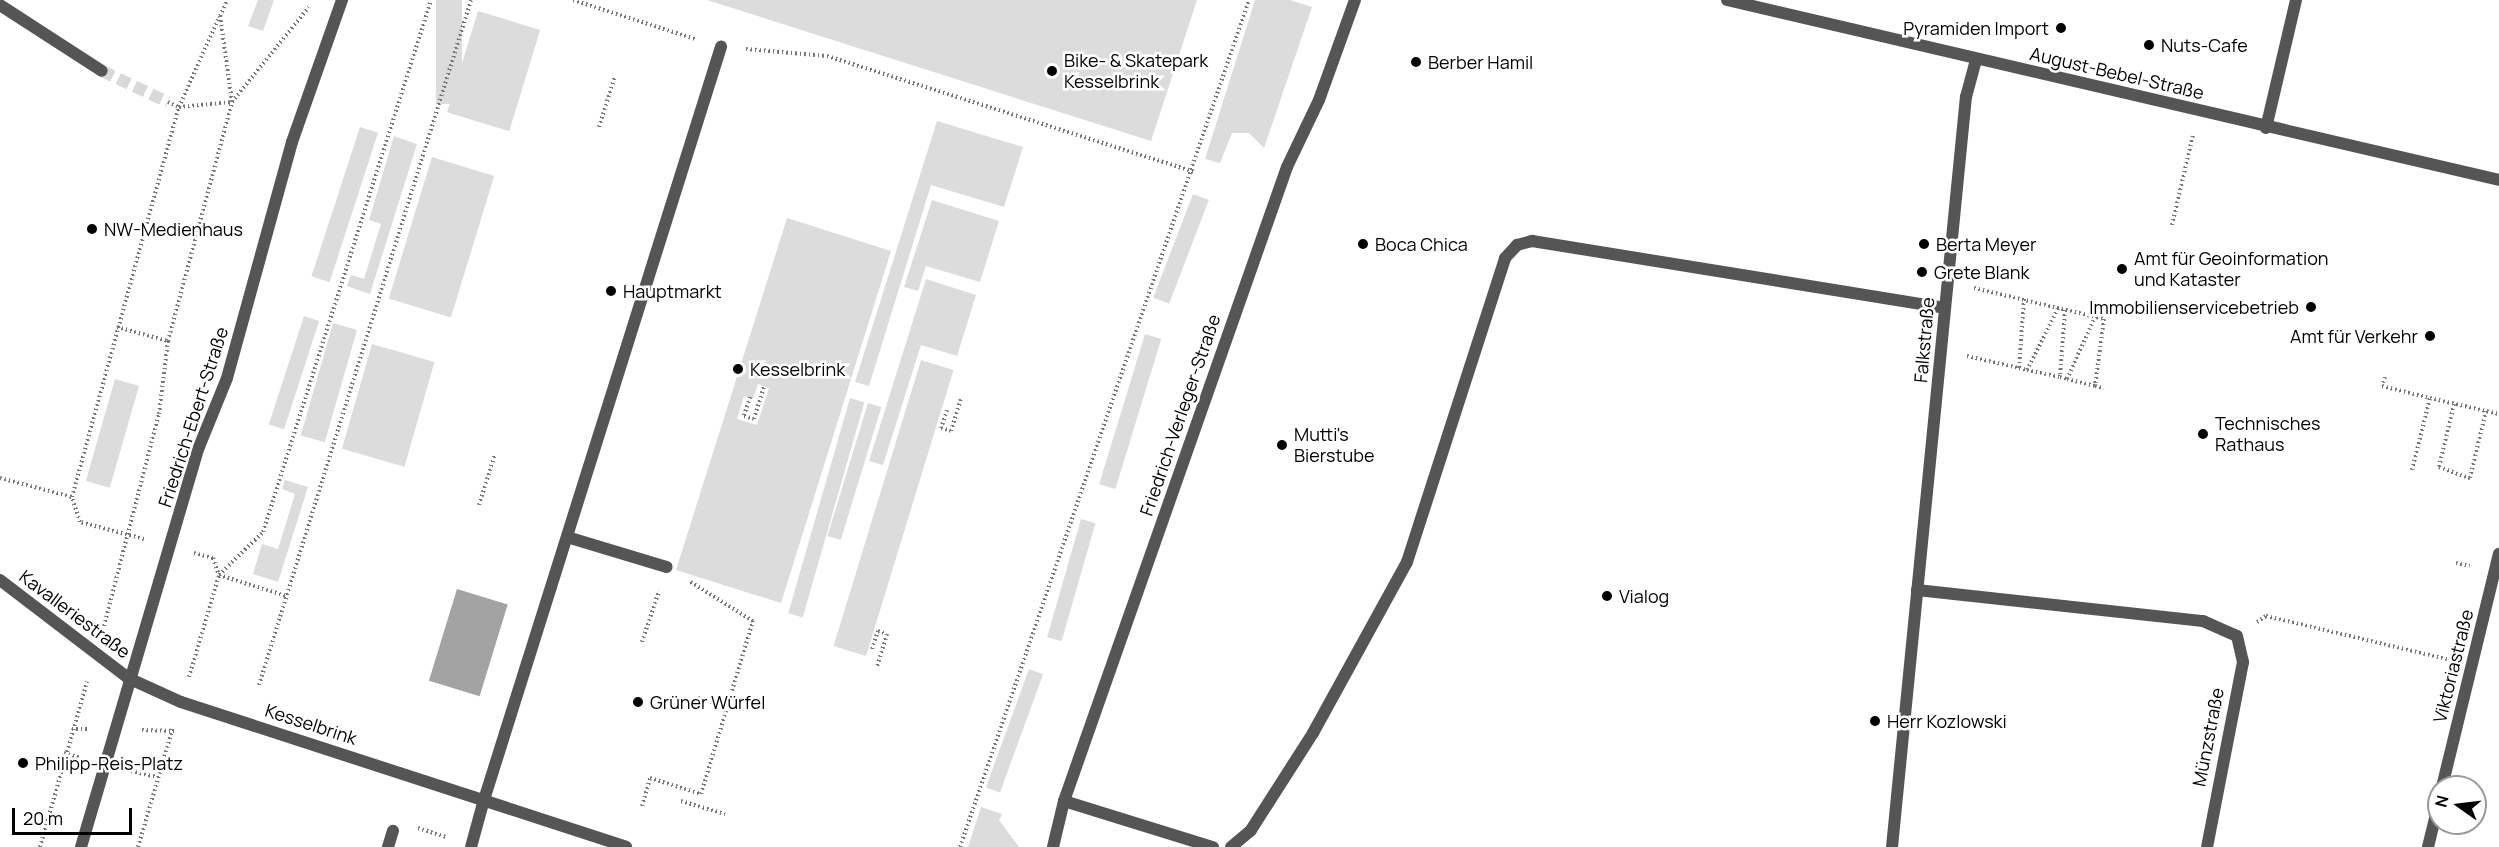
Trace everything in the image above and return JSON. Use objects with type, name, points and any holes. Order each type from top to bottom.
[{"type":"street","name":"Friedrich-Ebert-Straße","points":[[81,847],[128,678],[199,447],[227,378],[292,142],[342,0]]},
{"type":"street","name":"Friedrich-Verleger-Straße","points":[[1053,847],[1064,801],[1287,167],[1319,100],[1355,0]]},
{"type":"street","name":"August-Bebel-Straße","points":[[1727,0],[2266,128],[2499,180]]},
{"type":"street","points":[[2266,128],[2296,0]]},
{"type":"street","points":[[0,5],[102,71]]},
{"type":"street","points":[[471,847],[483,802],[721,47]]},
{"type":"street","name":"Falkstraße","points":[[1892,847],[1966,97],[1976,58]]},
{"type":"street","points":[[1231,847],[1251,830],[1313,733],[1407,562],[1505,258],[1518,245],[1532,242],[1945,308]]},
{"type":"street","points":[[567,537],[667,567]]},
{"type":"street","name":"Viktoriastraße","points":[[2445,775],[2499,556]]},
{"type":"street","name":"Kavalleriestraße","points":[[0,580],[128,678]]},
{"type":"street","points":[[1917,590],[2203,621],[2237,636]]},
{"type":"street","name":"Münzstraße","points":[[2207,847],[2243,662],[2237,636]]},
{"type":"street","name":"Kesselbrink","points":[[128,678],[181,702],[626,847]]},
{"type":"street","points":[[1064,801],[1213,847]]},
{"type":"street","points":[[388,847],[393,831]]},
{"type":"path","points":[[128,535],[80,522],[72,497],[179,107],[227,0]]},
{"type":"path","points":[[168,102],[179,107],[232,102],[315,0]]},
{"type":"path","points":[[193,663],[219,575],[263,532],[431,0]]},
{"type":"path","points":[[259,685],[471,0]]},
{"type":"path","points":[[573,0],[721,47],[827,56],[1194,172]]},
{"type":"path","points":[[960,847],[1194,172],[1249,0]]},
{"type":"path","points":[[40,847],[64,753],[97,652],[128,535],[159,414],[168,341],[232,102],[220,16]]},
{"type":"path","points":[[599,127],[615,76]]},
{"type":"path","points":[[2172,225],[2198,111]]},
{"type":"path","points":[[1947,285],[2024,299],[2104,319],[2095,386]]},
{"type":"path","points":[[2019,368],[2024,299]]},
{"type":"path","points":[[2027,370],[2058,308]]},
{"type":"path","points":[[2060,377],[2065,310]]},
{"type":"path","points":[[2067,379],[2095,317]]},
{"type":"path","points":[[117,327],[168,341]]},
{"type":"path","points":[[1977,357],[2104,388]]},
{"type":"path","points":[[2385,377],[2382,386],[2499,414]]},
{"type":"path","points":[[750,398],[744,416],[754,419],[764,386]]},
{"type":"path","points":[[947,410],[941,428],[951,431],[961,398]]},
{"type":"path","points":[[2412,470],[2430,398]]},
{"type":"path","points":[[2454,404],[2439,467],[2470,478],[2486,411]]},
{"type":"path","points":[[479,505],[495,454]]},
{"type":"path","points":[[0,478],[72,497]]},
{"type":"path","points":[[2456,563],[2468,566]]},
{"type":"path","points":[[642,806],[650,778],[701,794],[753,621],[667,567]]},
{"type":"path","points":[[219,575],[286,596]]},
{"type":"path","points":[[642,642],[657,598]]},
{"type":"path","points":[[2237,636],[2266,616],[2471,665]]},
{"type":"path","points":[[872,649],[878,631],[887,634],[877,667]]},
{"type":"path","points":[[698,698],[727,707]]},
{"type":"path","points":[[138,847],[156,777]]},
{"type":"path","points":[[681,801],[725,814]]},
{"type":"path","points":[[393,831],[403,824],[447,837],[453,847]]},
{"type":"shaded area","points":[[258,0],[274,0],[263,31],[248,26]]},
{"type":"shaded area","points":[[436,0],[462,0],[462,104],[436,104]]},
{"type":"shaded area","name":"Bike- & Skatepark Kesselbrink","points":[[707,0],[1197,0],[1151,141]]},
{"type":"shaded area","points":[[1255,0],[1290,0],[1312,7],[1264,148],[1249,133],[1232,133],[1220,163],[1205,159]]},
{"type":"shaded area","points":[[478,11],[540,30],[509,131],[447,112]]},
{"type":"shaded area","points":[[937,121],[1023,147],[1004,207],[931,185],[869,386],[855,382]]},
{"type":"shaded area","points":[[360,127],[378,133],[330,282],[311,276]]},
{"type":"shaded area","points":[[394,136],[417,144],[370,294],[347,286],[351,275],[364,279],[381,224],[369,220]]},
{"type":"shaded area","points":[[432,157],[494,176],[451,318],[389,299]]},
{"type":"shaded area","points":[[1193,194],[1209,200],[1169,304],[1153,298]]},
{"type":"shaded area","points":[[932,200],[999,221],[980,282],[926,266],[918,291],[904,287]]},
{"type":"shaded area","points":[[787,218],[891,251],[781,603],[676,570]],"holes":[[[758,384],[769,388],[757,425],[737,419],[744,396],[753,399]]]},
{"type":"shaded area","points":[[926,279],[976,295],[957,356],[921,345],[883,465],[869,461]]},
{"type":"shaded area","points":[[304,316],[319,321],[284,429],[269,424]]},
{"type":"shaded area","points":[[333,323],[357,330],[325,442],[301,435]]},
{"type":"shaded area","points":[[1145,334],[1161,339],[1115,489],[1099,484]]},
{"type":"shaded area","points":[[372,344],[434,362],[404,467],[342,449]]},
{"type":"shaded area","points":[[921,360],[954,370],[866,656],[834,646]]},
{"type":"shaded area","points":[[115,379],[139,386],[110,488],[86,481]]},
{"type":"shaded area","points":[[850,398],[864,402],[803,617],[788,613]]},
{"type":"shaded area","points":[[868,403],[881,407],[841,540],[827,536]]},
{"type":"shaded area","points":[[285,480],[308,487],[278,582],[253,574],[262,544],[278,549],[295,494],[282,489]]},
{"type":"shaded area","points":[[1081,519],[1095,523],[1062,641],[1047,637]]},
{"type":"shaded area","points":[[457,589],[508,604],[480,696],[429,681]]},
{"type":"shaded area","points":[[1029,669],[1043,674],[1000,793],[986,787]]},
{"type":"shaded area","points":[[981,807],[1002,814],[999,820],[1019,847],[968,847]]},
{"type":"tunnel","points":[[102,71],[168,102]]},
{"type":"place","name":"Pyramiden Import","points":[[2061,28]]},
{"type":"place","name":"Nuts-Cafe","points":[[2149,45]]},
{"type":"place","name":"Berber Hamil","points":[[1416,62]]},
{"type":"place","name":"Bike- & Skatepark Kesselbrink","points":[[1052,71]]},
{"type":"place","name":"NW-Medienhaus","points":[[92,229]]},
{"type":"place","name":"Boca Chica","points":[[1363,244]]},
{"type":"place","name":"Berta Meyer","points":[[1924,244]]},
{"type":"place","name":"Amt für Geoinformation und Kataster","points":[[2122,269]]},
{"type":"place","name":"Grete Blank","points":[[1922,272]]},
{"type":"place","name":"Hauptmarkt","points":[[611,291]]},
{"type":"place","name":"Immobilienservicebetrieb","points":[[2311,307]]},
{"type":"place","name":"Amt für Verkehr","points":[[2430,336]]},
{"type":"place","name":"Kesselbrink","points":[[738,369]]},
{"type":"place","name":"Technisches Rathaus","points":[[2203,434]]},
{"type":"place","name":"Mutti's Bierstube","points":[[1282,445]]},
{"type":"place","name":"Vialog","points":[[1607,596]]},
{"type":"place","name":"Grüner Würfel","points":[[638,702]]},
{"type":"place","name":"Herr Kozlowski","points":[[1875,721]]},
{"type":"place","name":"Philipp-Reis-Platz","points":[[23,763]]}]
